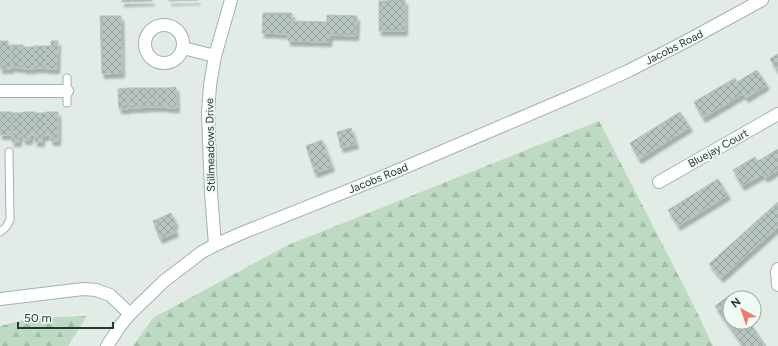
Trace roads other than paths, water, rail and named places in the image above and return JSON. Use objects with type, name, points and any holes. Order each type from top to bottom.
[{"type":"street","name":"Stillmeadows Drive","points":[[215,245],[211,193],[208,114],[210,85],[231,0]]},
{"type":"street","name":"Jacobs Road","points":[[107,346],[130,314],[164,280],[202,252],[215,245],[387,175],[584,91],[682,43],[762,0]]},
{"type":"street","points":[[183,48],[216,56]]},
{"type":"street","points":[[0,91],[67,90]]},
{"type":"street","name":"Bluejay Court","points":[[659,182],[778,114]]},
{"type":"street","points":[[778,269],[778,285]]},
{"type":"street","points":[[0,299],[83,289],[96,290],[110,295],[130,314]]},
{"type":"lane","points":[[67,78],[67,103]]},
{"type":"lane","points":[[0,232],[6,228],[10,220],[9,152]]}]
